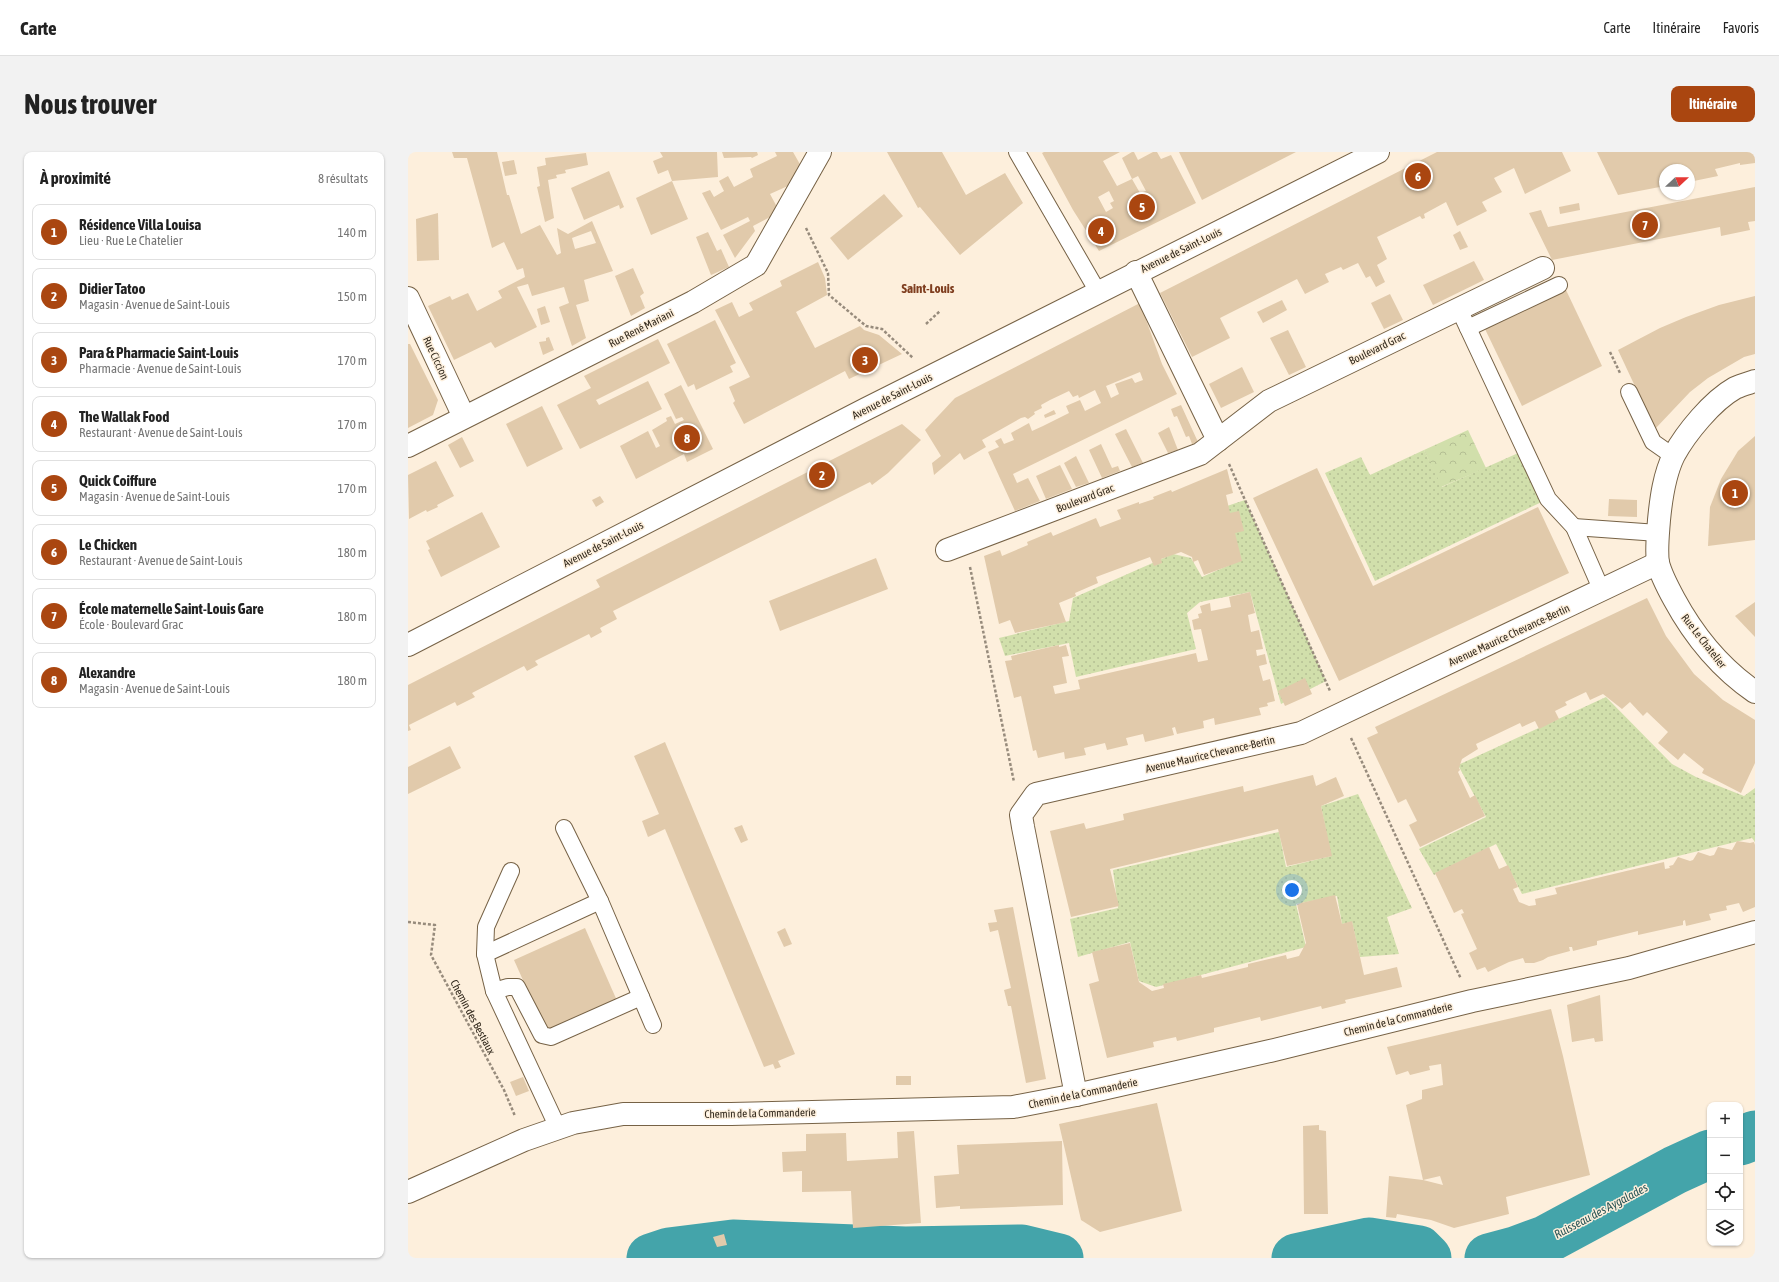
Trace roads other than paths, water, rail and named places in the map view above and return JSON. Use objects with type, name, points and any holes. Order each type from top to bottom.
[{"type":"street","name":"Rue René Mariani","points":[[408,446],[692,302],[756,265],[820,152]]},
{"type":"street","name":"Avenue de Saint-Louis","points":[[408,645],[828,428],[1374,153]]},
{"type":"street","name":"Boulevard Grac","points":[[956,546],[1200,454],[1269,401],[1543,268]]},
{"type":"street","points":[[1136,272],[1218,440]]},
{"type":"street","name":"Rue Ciccion","points":[[408,298],[464,417]]},
{"type":"street","name":"Rue Le Chatelier","points":[[1755,381],[1735,388],[1719,400],[1688,432],[1673,456],[1662,492],[1658,532],[1658,563],[1668,588],[1686,621],[1718,662],[1739,681],[1755,692]]},
{"type":"street","name":"Avenue Maurice Chevance-Bertin","points":[[1076,1095],[1021,815],[1036,794],[1302,733],[1658,563]]},
{"type":"street","name":"Chemin de la Commanderie","points":[[408,1192],[524,1140],[573,1123],[623,1114],[731,1114],[1013,1107],[1076,1095],[1270,1051],[1472,1001],[1629,968],[1755,932]]},
{"type":"lane","points":[[1017,152],[1098,292]]},
{"type":"lane","points":[[1468,328],[1559,285]]},
{"type":"lane","points":[[1459,309],[1548,499],[1574,527],[1602,591]]},
{"type":"lane","points":[[1629,392],[1653,442],[1673,456]]},
{"type":"lane","points":[[1574,527],[1658,532]]},
{"type":"lane","points":[[564,828],[600,901],[653,1025]]},
{"type":"lane","points":[[511,871],[486,927],[485,954],[494,991],[558,1128]]},
{"type":"lane","points":[[485,954],[600,901]]},
{"type":"lane","points":[[494,991],[508,987],[517,987],[542,1035],[546,1037],[551,1037],[641,997]]},
{"type":"waterway","name":"Ruisseau des Aygalades","points":[[1743,1140],[1755,1135]]},
{"type":"waterway","name":"Ruisseau des Aygalades","points":[[1489,1258],[1515,1251],[1545,1240],[1675,1170],[1707,1155]]},
{"type":"waterway","name":"Ruisseau des Aygalades","points":[[1296,1258],[1369,1242],[1419,1250],[1427,1258]]},
{"type":"waterway","name":"Ruisseau des Aygalades","points":[[651,1258],[669,1252],[733,1244],[905,1251],[1022,1249],[1059,1258]]},
{"type":"place","name":"Le Chicken","points":[[1418,176]]},
{"type":"place","name":"Quick Coiffure","points":[[1142,207]]},
{"type":"place","name":"École maternelle Saint-Louis Gare","points":[[1645,225]]},
{"type":"place","name":"The Wallak Food","points":[[1101,231]]},
{"type":"place","name":"Para & Pharmacie Saint-Louis","points":[[865,360]]},
{"type":"place","name":"Alexandre","points":[[687,438]]},
{"type":"place","name":"Didier Tatoo","points":[[822,475]]},
{"type":"place","name":"Résidence Villa Louisa","points":[[1735,493]]},
{"type":"district","name":"Saint-Louis","points":[[928,288]]}]
